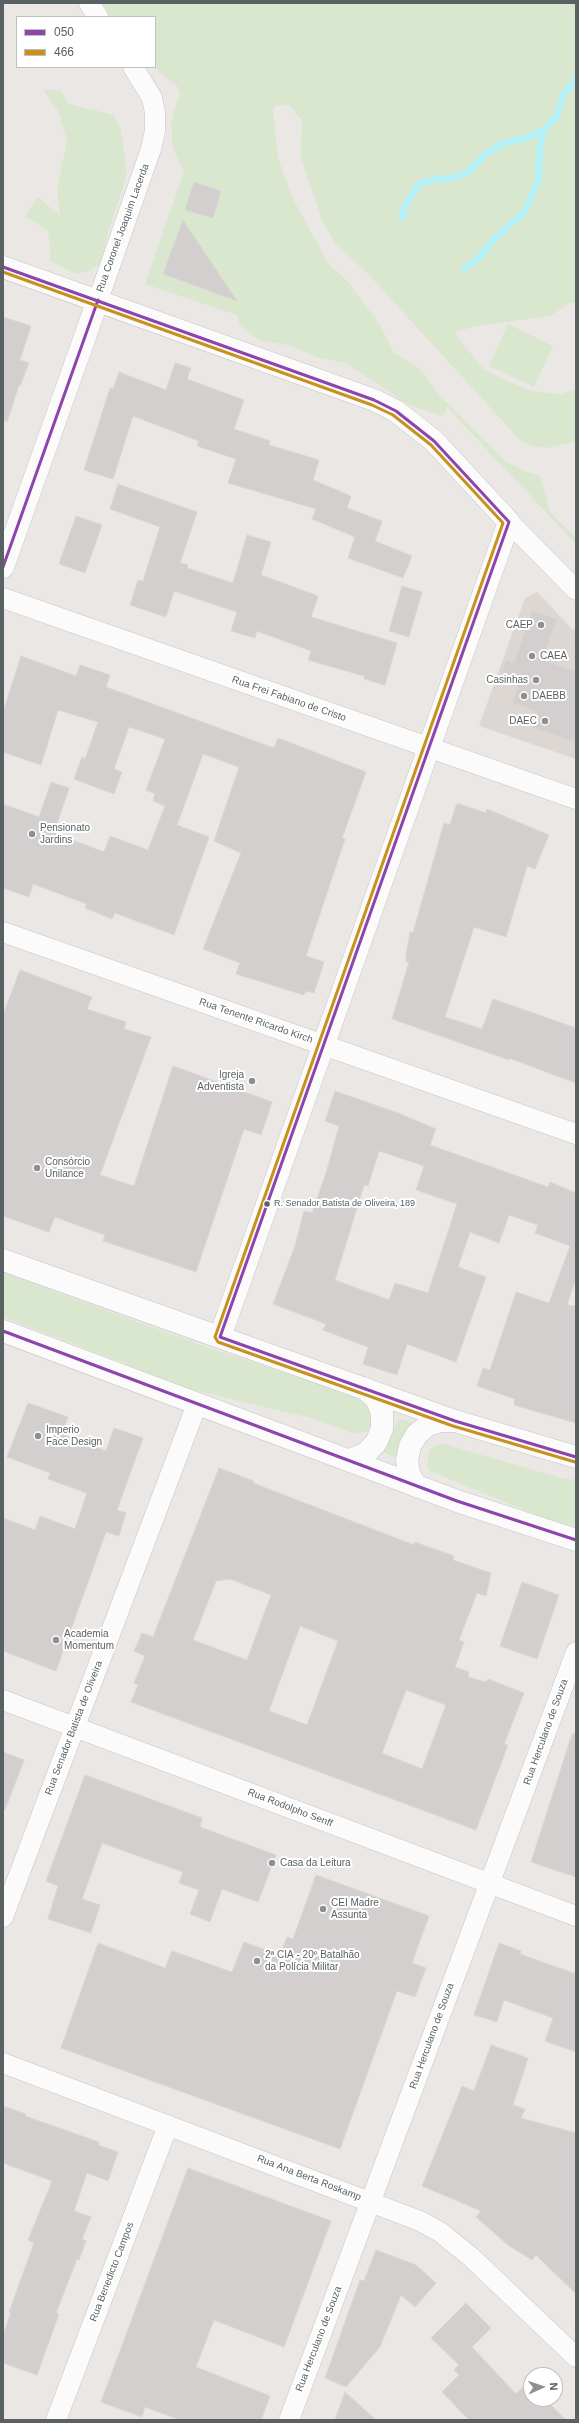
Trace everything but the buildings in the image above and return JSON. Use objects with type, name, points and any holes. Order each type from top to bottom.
[{"type":"street","points":[[89,3],[97,16]]},
{"type":"street","name":"Rua Coronel Joaquim Lacerda","points":[[3,567],[152,149],[155,131],[155,113],[152,98],[134,68]]},
{"type":"street","points":[[3,267],[351,391],[396,411],[434,441],[509,522],[576,590]]},
{"type":"street","points":[[220,1337],[509,522]]},
{"type":"street","name":"Rua Frei Fabiano de Cristo","points":[[3,598],[576,799]]},
{"type":"street","name":"Rua Tenente Ricardo Kirch","points":[[3,932],[576,1134]]},
{"type":"street","points":[[3,1260],[455,1421],[576,1457]]},
{"type":"street","points":[[3,1331],[416,1486],[488,1512],[576,1540]]},
{"type":"street","points":[[350,1460],[365,1454],[376,1444],[382,1429],[382,1413],[376,1398],[364,1388]]},
{"type":"street","name":"Rua Senador Batista de Oliveira","points":[[3,1917],[197,1404]]},
{"type":"street","points":[[416,1486],[409,1474],[407,1460],[410,1446],[417,1434],[428,1425],[441,1421],[455,1421]]},
{"type":"street","name":"Rua Herculano de Souza","points":[[288,2420],[576,1652]]},
{"type":"street","name":"Rua Rodolpho Senff","points":[[3,1700],[576,1916]]},
{"type":"street","name":"Rua Ana Berta Roskamp","points":[[3,2063],[371,2201],[420,2221],[456,2244],[576,2357]]},
{"type":"street","name":"Rua Benedicto Campos","points":[[56,2420],[168,2125]]},
{"type":"shaded area","name":"Casinhas","points":[[537,592],[573,630],[576,628],[576,759],[479,726],[525,598]]},
{"type":"green space","points":[[101,3],[576,3],[576,303],[570,303],[550,316],[477,326],[454,332],[484,370],[530,391],[561,394],[576,389],[576,441],[546,448],[532,446],[520,440],[371,277],[335,243],[323,222],[301,159],[302,120],[289,105],[276,106],[273,109],[278,158],[292,197],[328,263],[348,282],[380,325],[394,353],[421,370],[440,396],[505,461],[524,471],[540,475],[550,512],[576,538],[576,544],[445,405],[447,410],[442,416],[409,405],[346,363],[316,357],[292,346],[259,340],[240,325],[237,315],[145,284],[184,172],[173,148],[171,123],[180,95],[177,86],[154,68],[156,68],[156,16],[109,16]]},
{"type":"green space","points":[[43,89],[61,91],[69,104],[114,115],[121,130],[127,174],[107,236],[101,263],[89,271],[76,274],[51,261],[48,231],[25,216],[38,197],[60,216],[57,189],[67,140],[58,111]]},
{"type":"green space","points":[[508,324],[553,346],[534,387],[489,366]]},
{"type":"green space","points":[[3,1273],[221,1352],[341,1391],[363,1400],[370,1412],[372,1425],[367,1431],[356,1434],[311,1418],[177,1386],[121,1362],[3,1317]]},
{"type":"green space","points":[[399,1419],[410,1422],[412,1431],[395,1457],[382,1452]]},
{"type":"green space","points":[[444,1444],[561,1478],[576,1480],[576,1528],[549,1520],[430,1471],[427,1465],[429,1450],[434,1446]]},
{"type":"waterway","points":[[465,268],[480,257],[494,239],[525,211],[538,181],[540,146],[544,130],[556,117],[564,94],[576,79]]},
{"type":"waterway","points":[[402,218],[407,201],[420,184],[437,179],[454,178],[471,170],[487,153],[504,143],[527,138],[544,130]]},
{"type":"transit line","name":"050","points":[[3,267],[374,400],[396,411],[434,441],[509,522],[220,1337],[455,1421],[576,1457]]},
{"type":"transit line","name":"466","points":[[3,272],[372,405],[393,415],[431,445],[503,523],[215,1337],[218,1342],[453,1426],[575,1462]]},
{"type":"transit line","name":"050","points":[[3,567],[98,300]]},
{"type":"transit line","name":"050","points":[[3,1331],[457,1501],[576,1540]]},
{"type":"place","name":"CAEP","points":[[541,625]]},
{"type":"place","name":"CAEA","points":[[532,656]]},
{"type":"place","name":"Casinhas","points":[[536,680]]},
{"type":"place","name":"DAEBB","points":[[524,696]]},
{"type":"place","name":"DAEC","points":[[545,721]]},
{"type":"place","name":"Pensionato Jardins","points":[[32,834]]},
{"type":"place","name":"Igreja Adventista","points":[[252,1081]]},
{"type":"place","name":"Consórcio Unilance","points":[[37,1168]]},
{"type":"place","name":"R. Senador Batista de Oliveira, 189","points":[[267,1204]]},
{"type":"place","name":"Imperio Face Design","points":[[38,1436]]},
{"type":"place","name":"Academia Momentum","points":[[56,1640]]},
{"type":"place","name":"Casa da Leitura","points":[[272,1863]]},
{"type":"place","name":"CEI Madre Assunta","points":[[323,1909]]},
{"type":"place","name":"2ª CIA - 20º Batalhão da Polícia Militar","points":[[257,1961]]}]
